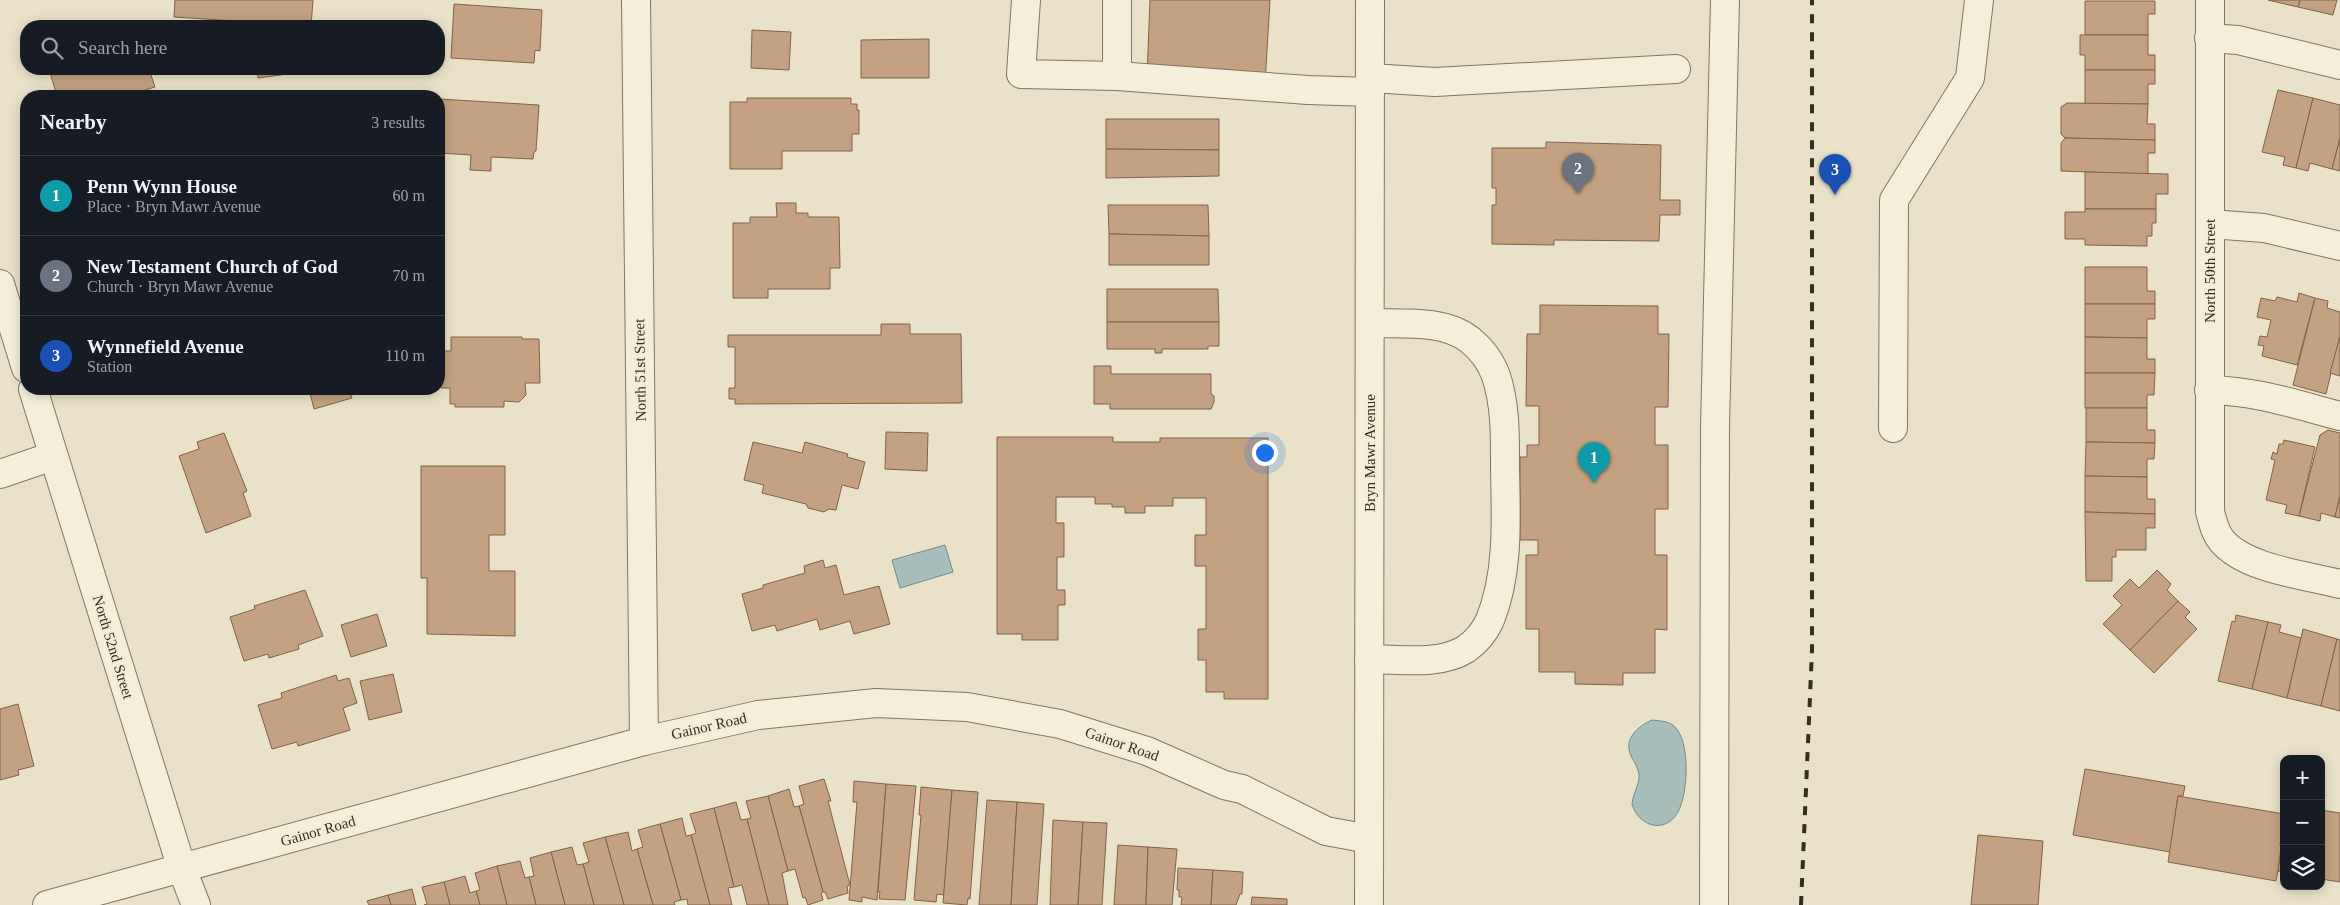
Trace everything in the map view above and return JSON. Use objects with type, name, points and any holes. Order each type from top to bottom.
[{"type":"street","name":"North 51st Street","points":[[636,0],[644,741]]},
{"type":"street","points":[[1026,0],[1021,74],[1117,76],[1308,90],[1676,69]]},
{"type":"street","points":[[1117,0],[1117,76]]},
{"type":"street","name":"Bryn Mawr Avenue","points":[[1369,905],[1370,0]]},
{"type":"street","points":[[1714,905],[1716,428],[1725,0]]},
{"type":"street","points":[[1893,428],[1894,200],[1970,78],[1979,0]]},
{"type":"street","name":"North 50th Street","points":[[2210,0],[2210,512],[2221,539],[2238,554],[2251,560],[2340,584]]},
{"type":"street","points":[[2209,38],[2238,40],[2340,65]]},
{"type":"street","points":[[2210,224],[2264,228],[2340,246]]},
{"type":"street","points":[[0,284],[20,349]]},
{"type":"street","points":[[1369,659],[1434,660],[1452,656],[1467,648],[1480,636],[1490,620],[1495,600],[1504,559],[1506,531],[1503,402],[1495,375],[1484,353],[1454,330],[1434,326],[1370,323]]},
{"type":"street","points":[[2209,390],[2250,393],[2340,416]]},
{"type":"street","name":"North 52nd Street","points":[[35,395],[182,870],[196,905]]},
{"type":"street","points":[[0,474],[54,456]]},
{"type":"street","name":"Gainor Road","points":[[47,905],[182,870],[644,741],[758,715],[876,703],[967,707],[1060,724],[1147,751],[1224,786],[1242,789],[1326,831],[1369,838]]},
{"type":"water","points":[[945,545],[953,572],[900,588],[892,560]]},
{"type":"water","points":[[1652,720],[1672,724],[1679,733],[1683,743],[1686,768],[1684,793],[1678,812],[1666,824],[1659,825],[1652,825],[1640,818],[1632,804],[1639,774],[1629,750],[1630,739],[1637,730]]},
{"type":"building","points":[[175,0],[313,0],[311,20],[220,20],[174,17]]},
{"type":"building","points":[[1150,0],[1270,0],[1265,84],[1147,77]]},
{"type":"building","points":[[2268,0],[2300,0],[2298,7]]},
{"type":"building","points":[[2300,0],[2337,0],[2333,15],[2298,7]]},
{"type":"building","points":[[2085,1],[2155,1],[2155,14],[2148,14],[2148,35],[2085,35]]},
{"type":"building","points":[[454,4],[542,10],[540,51],[535,50],[534,63],[451,58]]},
{"type":"building","points":[[752,30],[791,32],[789,70],[751,68]]},
{"type":"building","points":[[2080,35],[2148,35],[2148,55],[2155,55],[2155,70],[2085,70],[2085,55],[2080,55]]},
{"type":"building","points":[[929,39],[929,78],[861,78],[861,40]]},
{"type":"building","points":[[2085,70],[2155,70],[2155,84],[2148,84],[2148,104],[2085,104]]},
{"type":"building","points":[[51,75],[151,75],[155,87],[145,90],[55,90]]},
{"type":"building","points":[[258,75],[280,75],[258,78]]},
{"type":"building","points":[[2278,90],[2313,98],[2296,168],[2283,165],[2285,157],[2262,152]]},
{"type":"building","points":[[747,98],[851,98],[851,104],[857,104],[857,110],[859,110],[859,134],[852,134],[852,151],[782,151],[782,169],[730,169],[730,102],[747,102]]},
{"type":"building","points":[[2313,98],[2340,105],[2340,138],[2332,169],[2310,163],[2308,171],[2296,168]]},
{"type":"building","points":[[445,99],[539,105],[536,151],[534,152],[533,159],[491,157],[491,171],[470,170],[471,155],[445,153]]},
{"type":"building","points":[[2067,103],[2148,104],[2147,124],[2155,124],[2155,140],[2065,138],[2061,134],[2061,107]]},
{"type":"building","points":[[1106,119],[1219,119],[1219,150],[1106,149]]},
{"type":"building","points":[[2065,138],[2155,140],[2155,153],[2148,153],[2148,174],[2061,171],[2061,143]]},
{"type":"building","points":[[2340,138],[2340,171],[2332,169]]},
{"type":"building","points":[[1546,142],[1661,145],[1660,200],[1680,200],[1680,215],[1660,215],[1659,241],[1554,240],[1554,245],[1492,244],[1492,205],[1496,205],[1496,188],[1492,188],[1492,148],[1546,148]]},
{"type":"building","points":[[1106,149],[1219,150],[1219,176],[1106,178]]},
{"type":"building","points":[[2085,172],[2168,174],[2168,194],[2156,194],[2156,209],[2085,209]]},
{"type":"building","points":[[776,203],[796,203],[796,213],[808,213],[808,217],[839,217],[840,268],[830,268],[830,289],[768,289],[768,298],[733,298],[733,223],[750,223],[750,217],[777,217]]},
{"type":"building","points":[[1108,205],[1208,205],[1209,236],[1109,234]]},
{"type":"building","points":[[2085,209],[2156,209],[2156,223],[2152,223],[2152,236],[2147,236],[2147,246],[2085,245],[2085,239],[2065,239],[2065,212],[2085,212]]},
{"type":"building","points":[[1109,234],[1209,236],[1209,265],[1109,265]]},
{"type":"building","points":[[2085,267],[2147,267],[2147,291],[2155,291],[2155,304],[2085,304]]},
{"type":"building","points":[[1107,289],[1218,289],[1219,322],[1107,322]]},
{"type":"building","points":[[2299,293],[2315,298],[2297,365],[2262,356],[2264,346],[2258,345],[2260,336],[2267,337],[2271,320],[2257,317],[2261,298],[2275,301],[2277,297],[2297,302]]},
{"type":"building","points":[[2315,298],[2328,301],[2327,308],[2340,312],[2340,336],[2326,394],[2293,385]]},
{"type":"building","points":[[2085,304],[2155,304],[2155,319],[2147,319],[2147,338],[2085,337]]},
{"type":"building","points":[[1540,305],[1658,306],[1658,334],[1669,334],[1668,407],[1655,407],[1655,445],[1668,445],[1668,509],[1655,509],[1655,555],[1667,555],[1667,630],[1655,629],[1655,673],[1623,673],[1623,685],[1575,684],[1575,672],[1539,672],[1539,629],[1526,629],[1526,555],[1538,555],[1538,540],[1520,540],[1520,457],[1527,457],[1527,445],[1539,445],[1539,406],[1526,406],[1527,334],[1540,334]]},
{"type":"building","points":[[1107,322],[1219,322],[1219,346],[1208,346],[1208,349],[1162,349],[1162,353],[1155,353],[1155,349],[1107,349]]},
{"type":"building","points":[[881,324],[910,324],[910,334],[961,334],[962,403],[735,404],[735,399],[729,399],[729,388],[735,388],[735,347],[728,347],[728,335],[881,335]]},
{"type":"building","points":[[2340,336],[2340,376],[2330,373]]},
{"type":"building","points":[[451,337],[522,337],[522,339],[539,339],[540,383],[525,383],[526,395],[519,402],[504,401],[504,407],[455,407],[455,404],[450,404],[450,388],[445,388],[445,351],[451,351]]},
{"type":"building","points":[[2085,337],[2147,338],[2147,359],[2155,359],[2155,373],[2085,373]]},
{"type":"building","points":[[1094,366],[1111,366],[1111,374],[1211,374],[1211,394],[1214,396],[1214,402],[1211,409],[1110,409],[1110,404],[1094,404]]},
{"type":"building","points":[[2085,373],[2155,373],[2154,395],[2147,395],[2147,408],[2085,408]]},
{"type":"building","points":[[310,395],[351,395],[352,398],[314,409]]},
{"type":"building","points":[[2086,408],[2147,408],[2147,430],[2155,430],[2155,443],[2086,442]]},
{"type":"building","points":[[2328,430],[2340,433],[2340,496],[2335,517],[2321,513],[2320,521],[2299,516],[2320,435]]},
{"type":"building","points":[[886,432],[928,433],[927,471],[885,469]]},
{"type":"building","points":[[224,433],[247,491],[243,493],[251,516],[206,533],[179,456],[199,449],[197,442]]},
{"type":"building","points":[[997,437],[1113,437],[1113,442],[1160,442],[1160,438],[1268,438],[1268,699],[1224,699],[1224,692],[1206,692],[1206,660],[1198,660],[1198,629],[1206,629],[1206,566],[1195,566],[1195,535],[1206,535],[1206,498],[1173,498],[1173,506],[1145,506],[1145,513],[1125,513],[1125,507],[1112,507],[1112,504],[1095,504],[1095,497],[1056,497],[1056,523],[1064,523],[1064,557],[1057,557],[1057,590],[1065,590],[1065,605],[1058,605],[1058,640],[1022,640],[1022,634],[997,634]]},
{"type":"building","points":[[2284,440],[2315,447],[2299,516],[2285,513],[2287,505],[2266,500],[2275,460],[2271,459],[2273,452],[2277,454],[2279,444],[2283,444]]},
{"type":"building","points":[[753,442],[802,453],[805,442],[848,454],[847,457],[865,462],[858,489],[842,485],[836,510],[829,509],[824,512],[808,508],[806,504],[762,493],[764,485],[744,480]]},
{"type":"building","points":[[2086,442],[2155,443],[2154,459],[2147,459],[2147,477],[2085,476]]},
{"type":"building","points":[[421,466],[505,466],[505,535],[489,535],[489,571],[515,571],[515,636],[427,634],[427,578],[421,578]]},
{"type":"building","points":[[2085,476],[2147,477],[2147,499],[2155,499],[2155,514],[2085,512]]},
{"type":"building","points":[[2340,496],[2340,518],[2335,517]]},
{"type":"building","points":[[2085,512],[2155,514],[2155,528],[2146,528],[2146,550],[2116,550],[2116,557],[2112,557],[2112,581],[2086,581]]},
{"type":"building","points":[[823,560],[825,568],[836,565],[844,595],[879,586],[890,624],[854,634],[850,621],[820,630],[817,619],[777,631],[775,625],[752,631],[742,594],[763,588],[763,585],[805,573],[804,566]]},
{"type":"building","points":[[2157,570],[2171,584],[2167,590],[2178,601],[2130,650],[2103,624],[2122,605],[2113,596],[2130,579],[2139,588]]},
{"type":"building","points":[[305,590],[323,636],[298,645],[299,649],[269,658],[268,654],[244,661],[230,617],[255,609],[254,606]]},
{"type":"building","points":[[2178,601],[2190,612],[2185,617],[2197,629],[2154,673],[2130,650]]},
{"type":"building","points":[[377,614],[387,646],[351,657],[341,625]]},
{"type":"building","points":[[2236,615],[2268,622],[2252,689],[2218,681],[2232,621],[2235,622]]},
{"type":"building","points":[[2268,622],[2281,625],[2279,632],[2301,638],[2287,698],[2252,689]]},
{"type":"building","points":[[2303,629],[2337,639],[2321,706],[2287,698]]},
{"type":"building","points":[[2337,639],[2340,640],[2340,711],[2321,706]]},
{"type":"building","points":[[393,674],[402,712],[369,720],[360,681]]},
{"type":"building","points":[[336,675],[338,681],[349,678],[357,703],[343,708],[350,730],[298,746],[297,742],[272,749],[258,705],[282,698],[281,693]]},
{"type":"building","points":[[18,704],[34,766],[18,770],[19,775],[0,780],[0,709]]},
{"type":"building","points":[[2085,769],[2185,786],[2183,796],[2178,796],[2170,852],[2073,835]]},
{"type":"building","points":[[824,779],[831,801],[828,801],[850,885],[847,886],[848,893],[828,899],[825,892],[823,892],[799,806],[804,804],[799,786]]},
{"type":"building","points":[[854,781],[886,784],[877,900],[862,897],[862,902],[849,900],[857,802],[853,802]]},
{"type":"building","points":[[886,784],[916,786],[905,900],[879,899]]},
{"type":"building","points":[[921,787],[952,790],[944,895],[937,894],[936,902],[914,900],[921,815],[919,815]]},
{"type":"building","points":[[789,789],[794,807],[799,806],[823,892],[821,893],[823,900],[808,905],[805,897],[803,898],[795,869],[788,871],[768,796]]},
{"type":"building","points":[[952,790],[978,792],[970,899],[968,898],[967,905],[943,903]]},
{"type":"building","points":[[768,796],[788,871],[782,873],[788,905],[769,905],[747,819],[751,818],[746,801]]},
{"type":"building","points":[[2178,796],[2280,813],[2280,861],[2276,881],[2168,862]]},
{"type":"building","points":[[987,800],[1017,802],[1011,905],[979,905]]},
{"type":"building","points":[[736,802],[741,820],[747,819],[769,905],[747,905],[742,885],[734,887],[714,808]]},
{"type":"building","points":[[1017,802],[1044,804],[1037,905],[1011,905]]},
{"type":"building","points":[[714,808],[734,887],[728,888],[732,905],[710,905],[691,835],[696,833],[690,814]]},
{"type":"building","points":[[2325,811],[2340,813],[2340,882],[2325,880]]},
{"type":"building","points":[[682,818],[686,836],[691,835],[710,905],[688,905],[687,899],[681,900],[660,824]]},
{"type":"building","points":[[1053,820],[1083,822],[1078,905],[1050,905]]},
{"type":"building","points":[[1083,822],[1107,823],[1102,905],[1078,905]]},
{"type":"building","points":[[660,824],[681,900],[674,902],[675,905],[653,905],[637,849],[643,847],[638,830]]},
{"type":"building","points":[[628,832],[632,851],[637,849],[653,905],[624,905],[605,837]]},
{"type":"building","points":[[1978,835],[2043,841],[2038,905],[1971,905]]},
{"type":"building","points":[[605,837],[624,905],[594,905],[583,864],[589,862],[583,843]]},
{"type":"building","points":[[1118,845],[1148,847],[1146,905],[1114,905]]},
{"type":"building","points":[[572,847],[577,865],[583,864],[594,905],[565,905],[551,852]]},
{"type":"building","points":[[1148,847],[1177,849],[1172,905],[1146,905]]},
{"type":"building","points":[[551,852],[565,905],[536,905],[529,877],[534,876],[530,858]]},
{"type":"building","points":[[2280,856],[2280,871],[2278,871]]},
{"type":"building","points":[[520,861],[525,878],[529,877],[536,905],[507,905],[497,866]]},
{"type":"building","points":[[497,866],[507,905],[480,905],[476,891],[480,890],[475,873]]},
{"type":"building","points":[[1178,868],[1213,870],[1211,905],[1181,905],[1182,897],[1179,897],[1179,890],[1177,890]]},
{"type":"building","points":[[1213,870],[1243,872],[1242,894],[1240,894],[1236,905],[1211,905]]},
{"type":"building","points":[[465,876],[470,893],[476,891],[480,905],[450,905],[444,882]]},
{"type":"building","points":[[444,882],[450,905],[424,905],[427,904],[422,887]]},
{"type":"building","points":[[412,889],[416,905],[391,905],[388,895]]},
{"type":"building","points":[[388,895],[391,905],[369,905],[367,901]]},
{"type":"building","points":[[1252,897],[1287,899],[1287,905],[1251,905]]},
{"type":"railway","points":[[1801,905],[1812,650],[1812,0]]},
{"type":"place","name":"New Testament Church of God","points":[[1578,194]]},
{"type":"place","name":"Wynnefield Avenue","points":[[1835,195]]},
{"type":"place","name":"Penn Wynn House","points":[[1594,483]]}]
